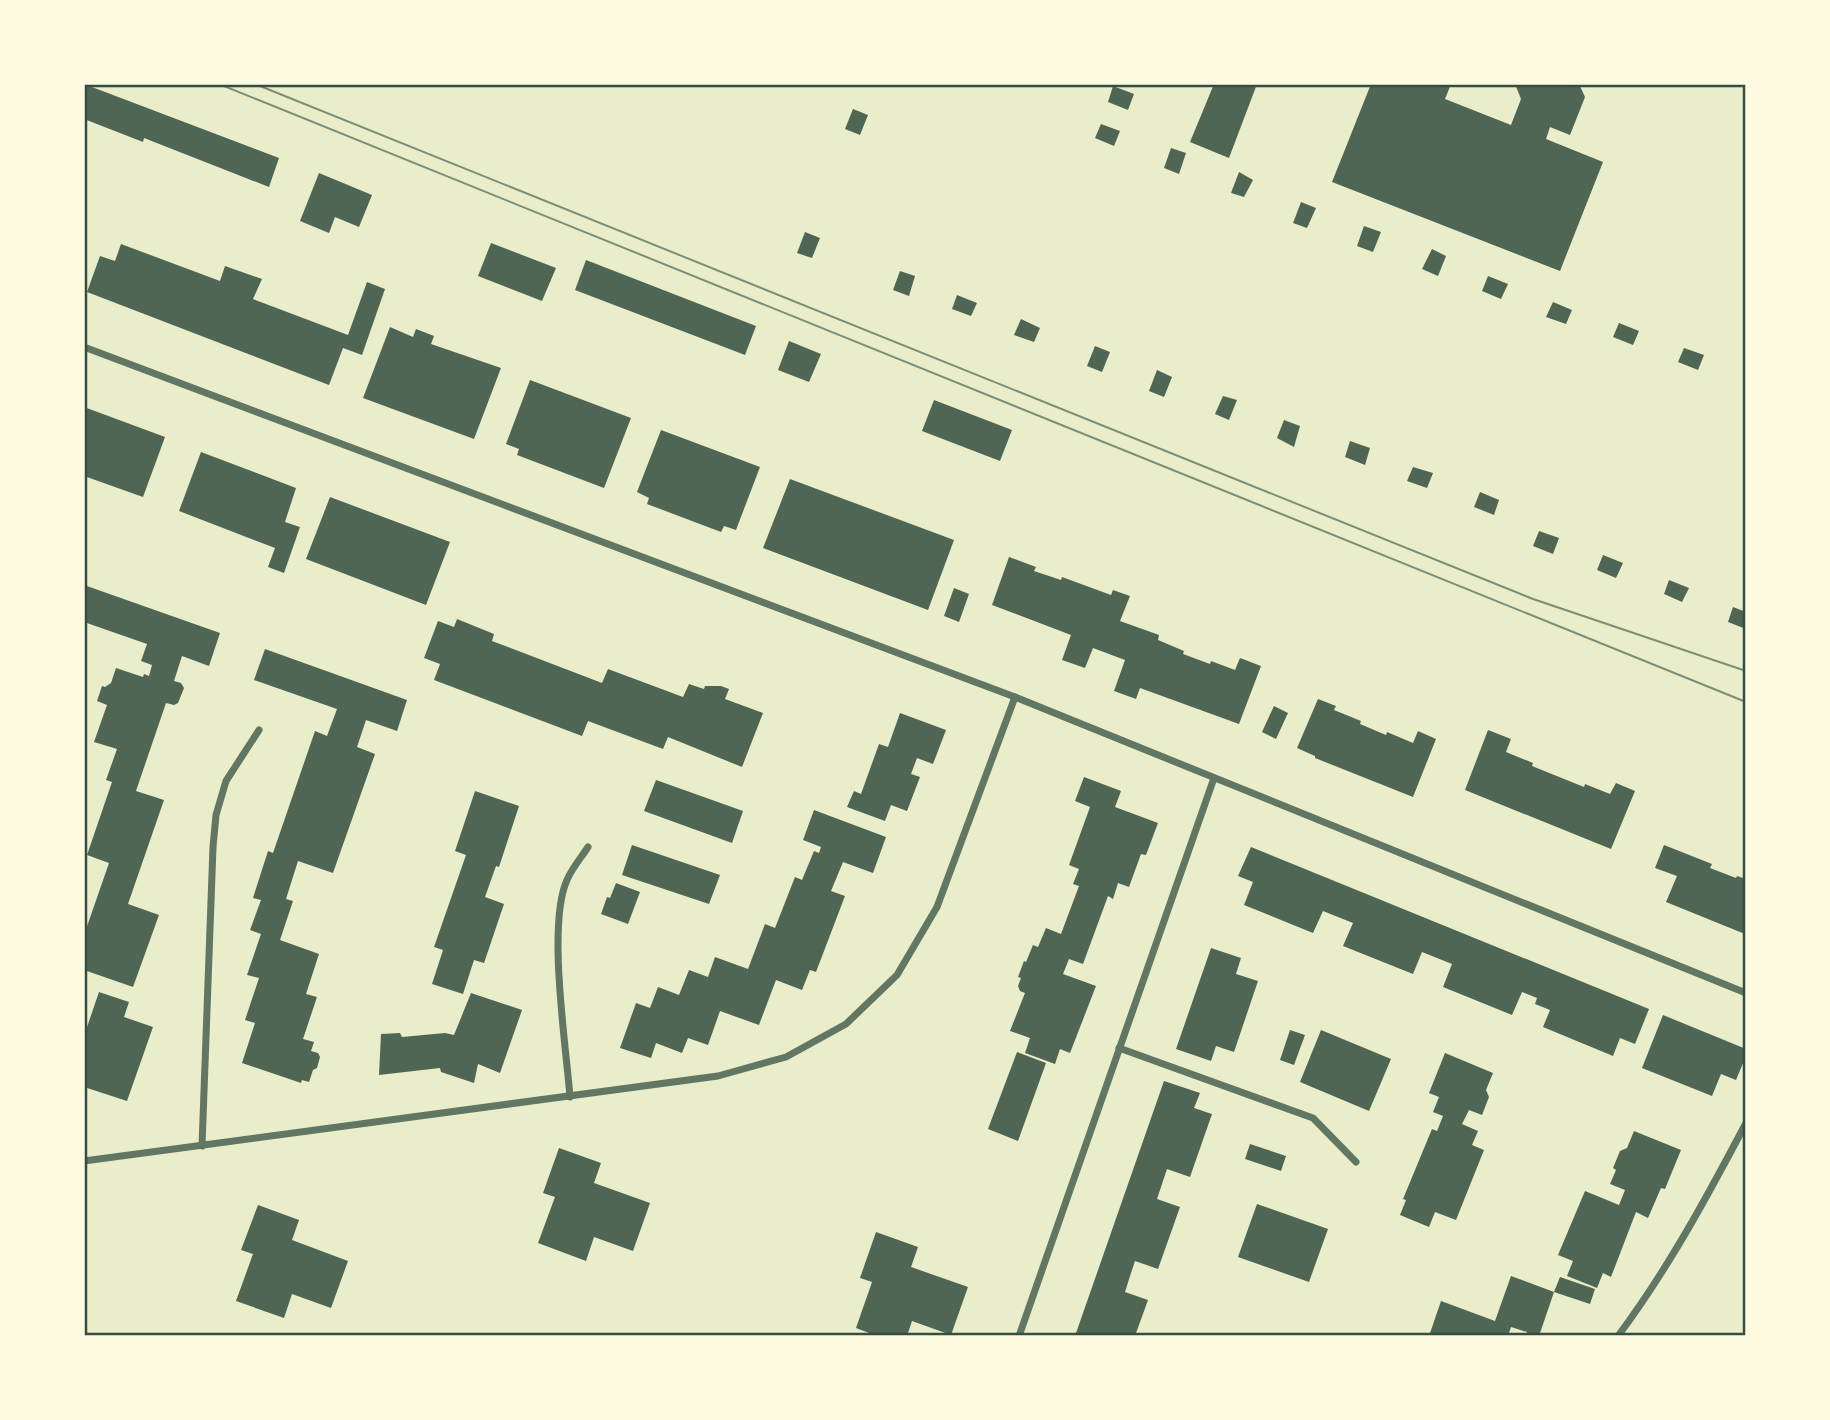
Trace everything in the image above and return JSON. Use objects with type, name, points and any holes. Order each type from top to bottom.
[{"type":"street","points":[[84,347],[1015,697],[1746,993]]},
{"type":"street","points":[[84,1161],[718,1076],[786,1057],[846,1024],[897,975],[937,907],[1015,697]]},
{"type":"street","points":[[202,1146],[216,815],[226,781],[259,730]]},
{"type":"street","points":[[1019,1336],[1214,778]]},
{"type":"street","points":[[570,1097],[558,916],[567,880],[588,847]]},
{"type":"street","points":[[1119,1048],[1313,1118],[1356,1161]]},
{"type":"street","points":[[1618,1336],[1658,1280],[1746,1123]]},
{"type":"building","points":[[84,84],[279,158],[269,187],[144,138],[143,142],[84,119]]},
{"type":"building","points":[[1214,84],[1257,84],[1229,158],[1190,142]]},
{"type":"building","points":[[1371,84],[1451,84],[1445,99],[1511,125],[1521,99],[1515,84],[1579,84],[1585,97],[1570,135],[1550,127],[1546,139],[1603,162],[1560,271],[1332,182]]},
{"type":"building","points":[[1113,86],[1134,94],[1128,110],[1108,102]]},
{"type":"building","points":[[853,109],[868,115],[860,135],[845,129]]},
{"type":"building","points":[[1101,124],[1120,131],[1114,146],[1095,138]]},
{"type":"building","points":[[1171,148],[1186,153],[1179,174],[1164,168]]},
{"type":"building","points":[[1239,172],[1253,180],[1244,197],[1231,193]]},
{"type":"building","points":[[319,173],[372,195],[359,227],[335,217],[329,233],[300,221]]},
{"type":"building","points":[[1301,202],[1316,208],[1307,228],[1293,223]]},
{"type":"building","points":[[1364,226],[1381,232],[1373,252],[1357,246]]},
{"type":"building","points":[[805,232],[820,238],[812,258],[797,253]]},
{"type":"building","points":[[491,243],[556,268],[542,301],[478,276]]},
{"type":"building","points":[[121,244],[220,281],[225,266],[262,279],[253,299],[348,335],[367,282],[385,289],[362,355],[343,348],[329,385],[87,292],[100,256],[115,261]]},
{"type":"building","points":[[1432,249],[1446,256],[1438,276],[1422,269]]},
{"type":"building","points":[[586,260],[756,326],[745,355],[575,290]]},
{"type":"building","points":[[900,271],[915,276],[909,296],[893,290]]},
{"type":"building","points":[[1488,276],[1508,284],[1501,299],[1482,291]]},
{"type":"building","points":[[957,295],[977,303],[971,316],[952,309]]},
{"type":"building","points":[[1553,302],[1572,310],[1566,324],[1546,317]]},
{"type":"building","points":[[1021,319],[1040,328],[1034,342],[1014,335]]},
{"type":"building","points":[[1619,323],[1639,331],[1633,345],[1613,337]]},
{"type":"building","points":[[390,327],[413,337],[416,329],[434,336],[431,344],[501,368],[474,439],[363,398]]},
{"type":"building","points":[[789,341],[821,354],[809,382],[778,370]]},
{"type":"building","points":[[1095,346],[1110,352],[1102,372],[1087,366]]},
{"type":"building","points":[[1684,348],[1704,355],[1698,370],[1678,362]]},
{"type":"building","points":[[1157,370],[1172,377],[1164,397],[1149,391]]},
{"type":"building","points":[[530,380],[631,418],[604,488],[517,455],[519,449],[506,444]]},
{"type":"building","points":[[1223,396],[1237,400],[1229,420],[1215,414]]},
{"type":"building","points":[[934,400],[1012,430],[1000,461],[922,431]]},
{"type":"building","points":[[84,407],[165,437],[143,497],[84,476]]},
{"type":"building","points":[[1284,420],[1300,426],[1294,447],[1277,438]]},
{"type":"building","points":[[661,430],[760,467],[736,530],[724,526],[721,532],[647,504],[649,498],[637,492]]},
{"type":"building","points":[[1350,441],[1370,448],[1365,465],[1345,457]]},
{"type":"building","points":[[201,452],[296,488],[285,522],[300,527],[284,573],[268,567],[275,548],[179,511]]},
{"type":"building","points":[[1413,467],[1433,473],[1427,488],[1407,481]]},
{"type":"building","points":[[790,479],[954,540],[928,610],[763,548]]},
{"type":"building","points":[[1480,492],[1499,500],[1494,515],[1474,507]]},
{"type":"building","points":[[330,497],[450,542],[426,605],[306,559]]},
{"type":"building","points":[[1539,531],[1559,538],[1553,554],[1533,546]]},
{"type":"building","points":[[1603,555],[1623,563],[1616,578],[1597,570]]},
{"type":"building","points":[[1009,557],[1036,567],[1034,571],[1061,580],[1062,577],[1111,595],[1113,590],[1130,596],[1120,621],[1159,635],[1158,640],[1184,651],[1183,654],[1235,670],[1240,658],[1261,666],[1239,724],[1140,688],[1136,699],[1114,691],[1125,660],[1093,648],[1085,668],[1062,660],[1071,635],[992,605]]},
{"type":"building","points":[[1669,580],[1689,588],[1682,602],[1664,594]]},
{"type":"building","points":[[84,585],[220,633],[209,666],[182,656],[174,681],[181,683],[184,688],[178,703],[166,703],[136,791],[164,800],[128,904],[159,915],[133,987],[84,970],[84,935],[109,863],[87,855],[112,782],[106,780],[117,749],[94,742],[107,705],[97,701],[102,686],[111,683],[116,668],[143,677],[144,674],[149,676],[152,665],[141,661],[147,644],[84,622]]},
{"type":"building","points":[[954,588],[969,594],[959,622],[944,616]]},
{"type":"building","points":[[1733,607],[1746,612],[1746,629],[1728,622]]},
{"type":"building","points":[[457,619],[494,634],[492,641],[602,683],[608,669],[683,697],[689,684],[704,689],[705,686],[721,686],[729,689],[725,699],[763,713],[742,767],[668,737],[663,749],[588,721],[582,736],[434,680],[440,664],[424,658],[438,621],[454,627]]},
{"type":"building","points":[[265,649],[407,700],[397,731],[366,720],[357,747],[375,754],[333,873],[298,861],[286,899],[293,901],[280,940],[319,954],[306,994],[317,997],[303,1039],[314,1042],[311,1051],[318,1053],[320,1057],[309,1082],[302,1080],[301,1083],[242,1063],[255,1023],[245,1020],[259,978],[247,975],[261,934],[250,930],[261,900],[253,898],[268,851],[273,853],[315,731],[327,736],[337,709],[254,680]]},
{"type":"building","points":[[1318,699],[1336,706],[1334,710],[1361,721],[1360,724],[1386,735],[1387,732],[1413,743],[1418,731],[1436,739],[1413,797],[1315,758],[1297,748]]},
{"type":"building","points":[[1274,706],[1288,713],[1276,739],[1262,732]]},
{"type":"building","points":[[900,713],[946,730],[933,764],[917,758],[911,774],[920,777],[907,811],[891,805],[885,821],[847,807],[854,791],[861,794],[879,744],[888,747]]},
{"type":"building","points":[[1488,730],[1511,739],[1506,752],[1533,763],[1532,766],[1584,787],[1585,784],[1610,794],[1616,783],[1635,791],[1611,849],[1465,790]]},
{"type":"building","points":[[1084,777],[1121,791],[1115,807],[1158,823],[1146,855],[1141,854],[1129,887],[1118,883],[1113,899],[1108,896],[1083,964],[1069,959],[1063,974],[1096,986],[1070,1053],[1060,1049],[1055,1064],[1025,1053],[1030,1038],[1010,1031],[1025,993],[1020,991],[1018,986],[1021,978],[1018,977],[1024,961],[1026,962],[1033,945],[1038,947],[1046,928],[1061,934],[1079,886],[1073,884],[1079,869],[1069,865],[1090,807],[1075,801]]},
{"type":"building","points":[[656,780],[743,811],[732,843],[644,811]]},
{"type":"building","points":[[475,791],[519,806],[499,867],[496,866],[485,897],[504,904],[484,963],[474,960],[463,994],[432,984],[443,950],[434,947],[466,855],[455,851]]},
{"type":"building","points":[[814,810],[886,837],[873,873],[843,862],[831,891],[845,896],[816,972],[810,970],[802,990],[776,980],[759,1025],[720,1011],[708,1045],[688,1038],[682,1053],[656,1043],[651,1058],[620,1048],[636,1003],[650,1008],[658,987],[679,995],[689,970],[708,977],[715,957],[748,969],[765,924],[775,928],[795,877],[802,880],[814,851],[819,853],[821,847],[803,840]]},
{"type":"building","points":[[632,845],[720,875],[709,904],[622,875]]},
{"type":"building","points":[[1664,845],[1712,864],[1710,868],[1746,879],[1745,934],[1666,902],[1677,876],[1655,868]]},
{"type":"building","points":[[1251,847],[1649,1009],[1635,1044],[1620,1038],[1613,1056],[1543,1027],[1550,1010],[1535,1004],[1537,998],[1522,992],[1512,1015],[1443,987],[1452,964],[1422,952],[1413,974],[1343,946],[1353,923],[1323,911],[1313,933],[1244,905],[1253,882],[1238,876]]},
{"type":"building","points":[[616,883],[640,892],[628,924],[601,914]]},
{"type":"building","points":[[1211,948],[1241,958],[1236,974],[1258,981],[1234,1052],[1216,1046],[1211,1061],[1176,1049]]},
{"type":"building","points":[[99,992],[129,1002],[124,1017],[153,1027],[127,1101],[84,1087],[84,1036]]},
{"type":"building","points":[[471,993],[522,1010],[500,1073],[478,1064],[474,1083],[441,1072],[440,1068],[379,1075],[381,1034],[400,1033],[402,1037],[445,1033],[454,1035]]},
{"type":"building","points":[[1663,1015],[1746,1049],[1746,1056],[1736,1080],[1721,1074],[1712,1096],[1642,1068]]},
{"type":"building","points":[[1290,1030],[1305,1035],[1294,1065],[1280,1060]]},
{"type":"building","points":[[1321,1030],[1391,1059],[1369,1111],[1300,1082]]},
{"type":"building","points":[[1017,1052],[1046,1063],[1018,1141],[988,1129]]},
{"type":"building","points":[[1445,1053],[1493,1073],[1486,1090],[1489,1097],[1482,1115],[1469,1110],[1462,1124],[1478,1131],[1472,1145],[1484,1150],[1456,1220],[1435,1212],[1429,1227],[1400,1215],[1406,1200],[1403,1199],[1432,1129],[1437,1131],[1443,1116],[1433,1112],[1439,1097],[1429,1093]]},
{"type":"building","points":[[1164,1081],[1200,1093],[1194,1108],[1212,1114],[1190,1177],[1167,1169],[1157,1199],[1180,1207],[1158,1269],[1135,1261],[1125,1292],[1148,1300],[1135,1336],[1075,1336]]},
{"type":"building","points":[[1634,1131],[1681,1150],[1665,1189],[1661,1188],[1648,1218],[1636,1212],[1611,1277],[1603,1273],[1597,1288],[1567,1276],[1573,1261],[1558,1255],[1585,1191],[1619,1205],[1625,1190],[1610,1184],[1616,1170],[1613,1168],[1620,1151],[1627,1148]]},
{"type":"building","points":[[1250,1144],[1286,1156],[1281,1171],[1245,1159]]},
{"type":"building","points":[[559,1148],[601,1163],[594,1183],[650,1203],[633,1251],[594,1237],[586,1261],[538,1243],[555,1197],[543,1193]]},
{"type":"building","points":[[1257,1204],[1328,1229],[1309,1282],[1238,1257]]},
{"type":"building","points":[[258,1205],[299,1220],[292,1240],[348,1261],[331,1308],[292,1294],[284,1318],[236,1301],[253,1254],[241,1250]]},
{"type":"building","points":[[876,1232],[918,1247],[911,1267],[968,1287],[951,1335],[912,1321],[907,1336],[877,1336],[856,1328],[872,1282],[860,1278]]},
{"type":"building","points":[[1511,1276],[1554,1292],[1539,1336],[1526,1336],[1527,1332],[1511,1327],[1508,1336],[1429,1336],[1441,1301],[1495,1321]]},
{"type":"building","points":[[1560,1277],[1595,1289],[1590,1304],[1554,1292]]},
{"type":"tram line","points":[[219,84],[1746,702]]},
{"type":"tram line","points":[[255,84],[1533,599],[1746,671]]}]
